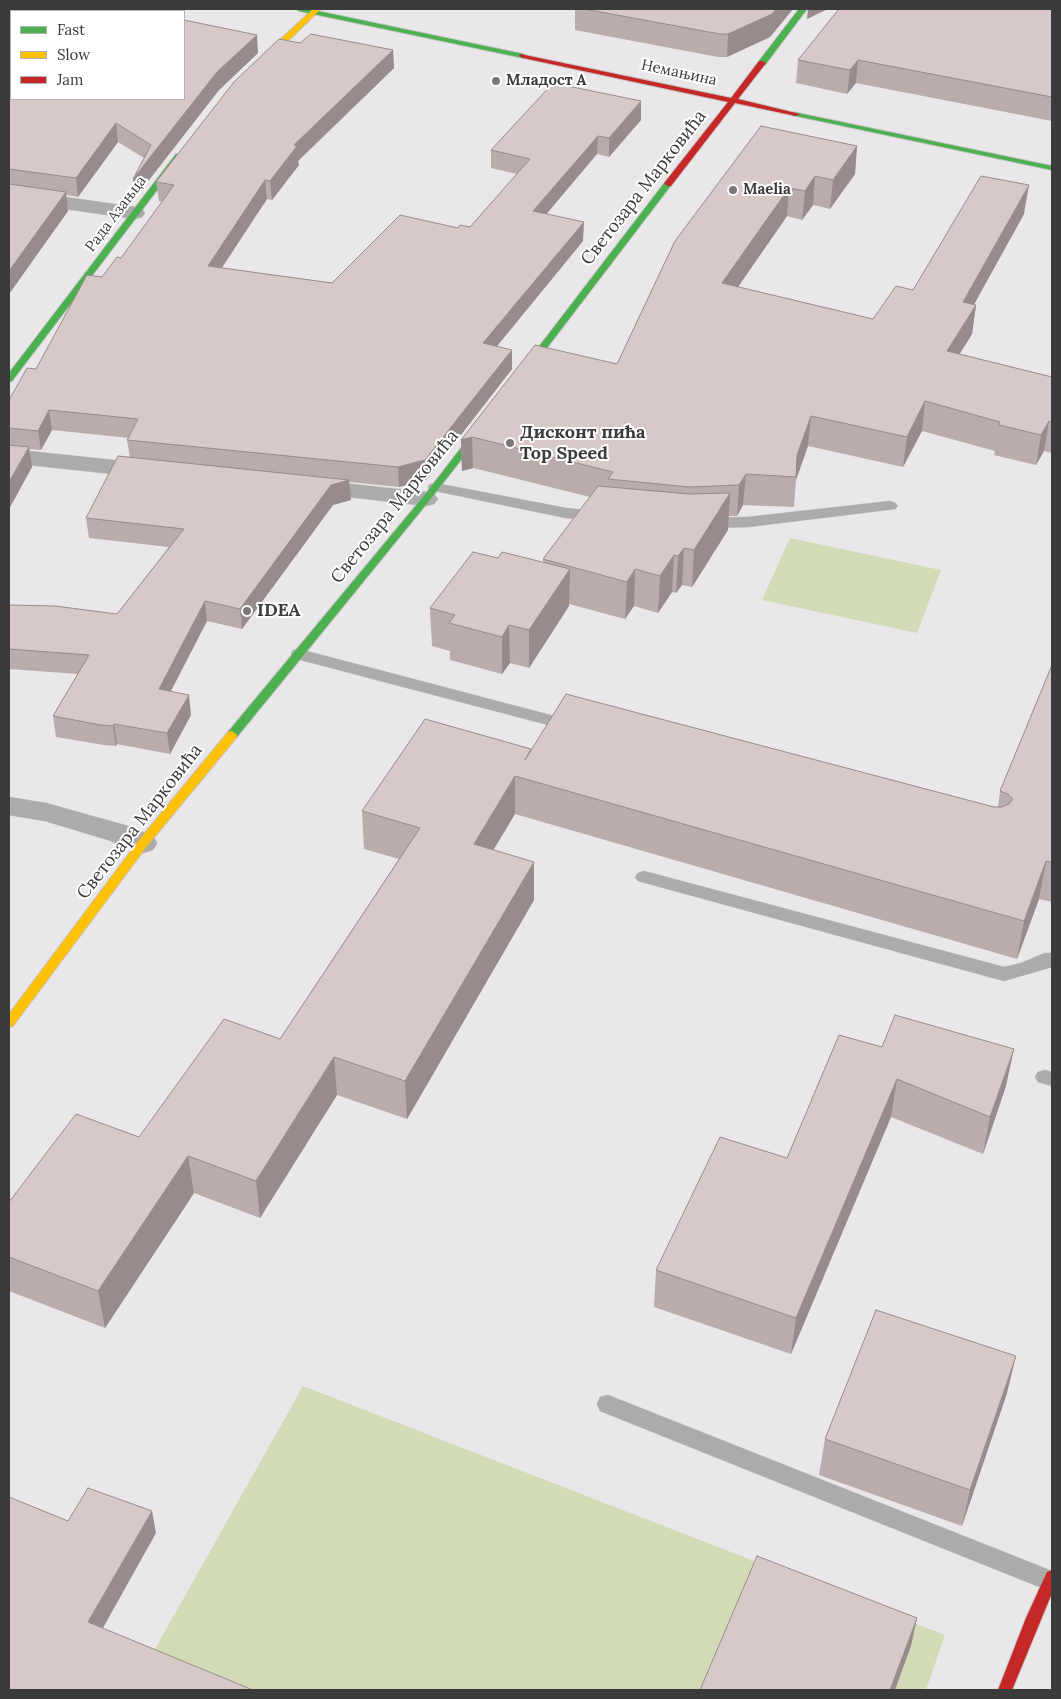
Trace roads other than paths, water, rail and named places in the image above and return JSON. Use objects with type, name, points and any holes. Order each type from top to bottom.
[{"type":"street","name":"Немањина","points":[[299,9],[315,10],[1052,168]]},
{"type":"street","name":"Светозара Марковића","points":[[514,385],[803,9]]},
{"type":"street","points":[[247,75],[315,10]]},
{"type":"street","name":"Рада Азањца","points":[[9,379],[184,150]]},
{"type":"street","points":[[9,195],[135,213]]},
{"type":"street","name":"Светозара Марковића","points":[[9,1023],[143,843],[431,493],[490,416]]},
{"type":"street","points":[[9,456],[168,472]]},
{"type":"street","points":[[287,485],[431,493]]},
{"type":"street","points":[[9,806],[46,812],[118,833],[143,843]]},
{"type":"street","points":[[1005,1690],[1031,1623],[1051,1579]]},
{"type":"lane","points":[[431,493],[612,518]]},
{"type":"lane","points":[[687,524],[748,522],[890,506]]},
{"type":"lane","points":[[298,654],[588,731]]},
{"type":"lane","points":[[644,877],[1004,974],[1025,969],[1046,960],[1052,960]]},
{"type":"lane","points":[[608,1404],[1051,1579]]},
{"type":"place","name":"Младост А","points":[[496,81]]},
{"type":"place","name":"Maelia","points":[[733,190]]},
{"type":"place","name":"Дисконт пића Top Speed","points":[[510,443]]},
{"type":"place","name":"IDEA","points":[[247,611]]}]
